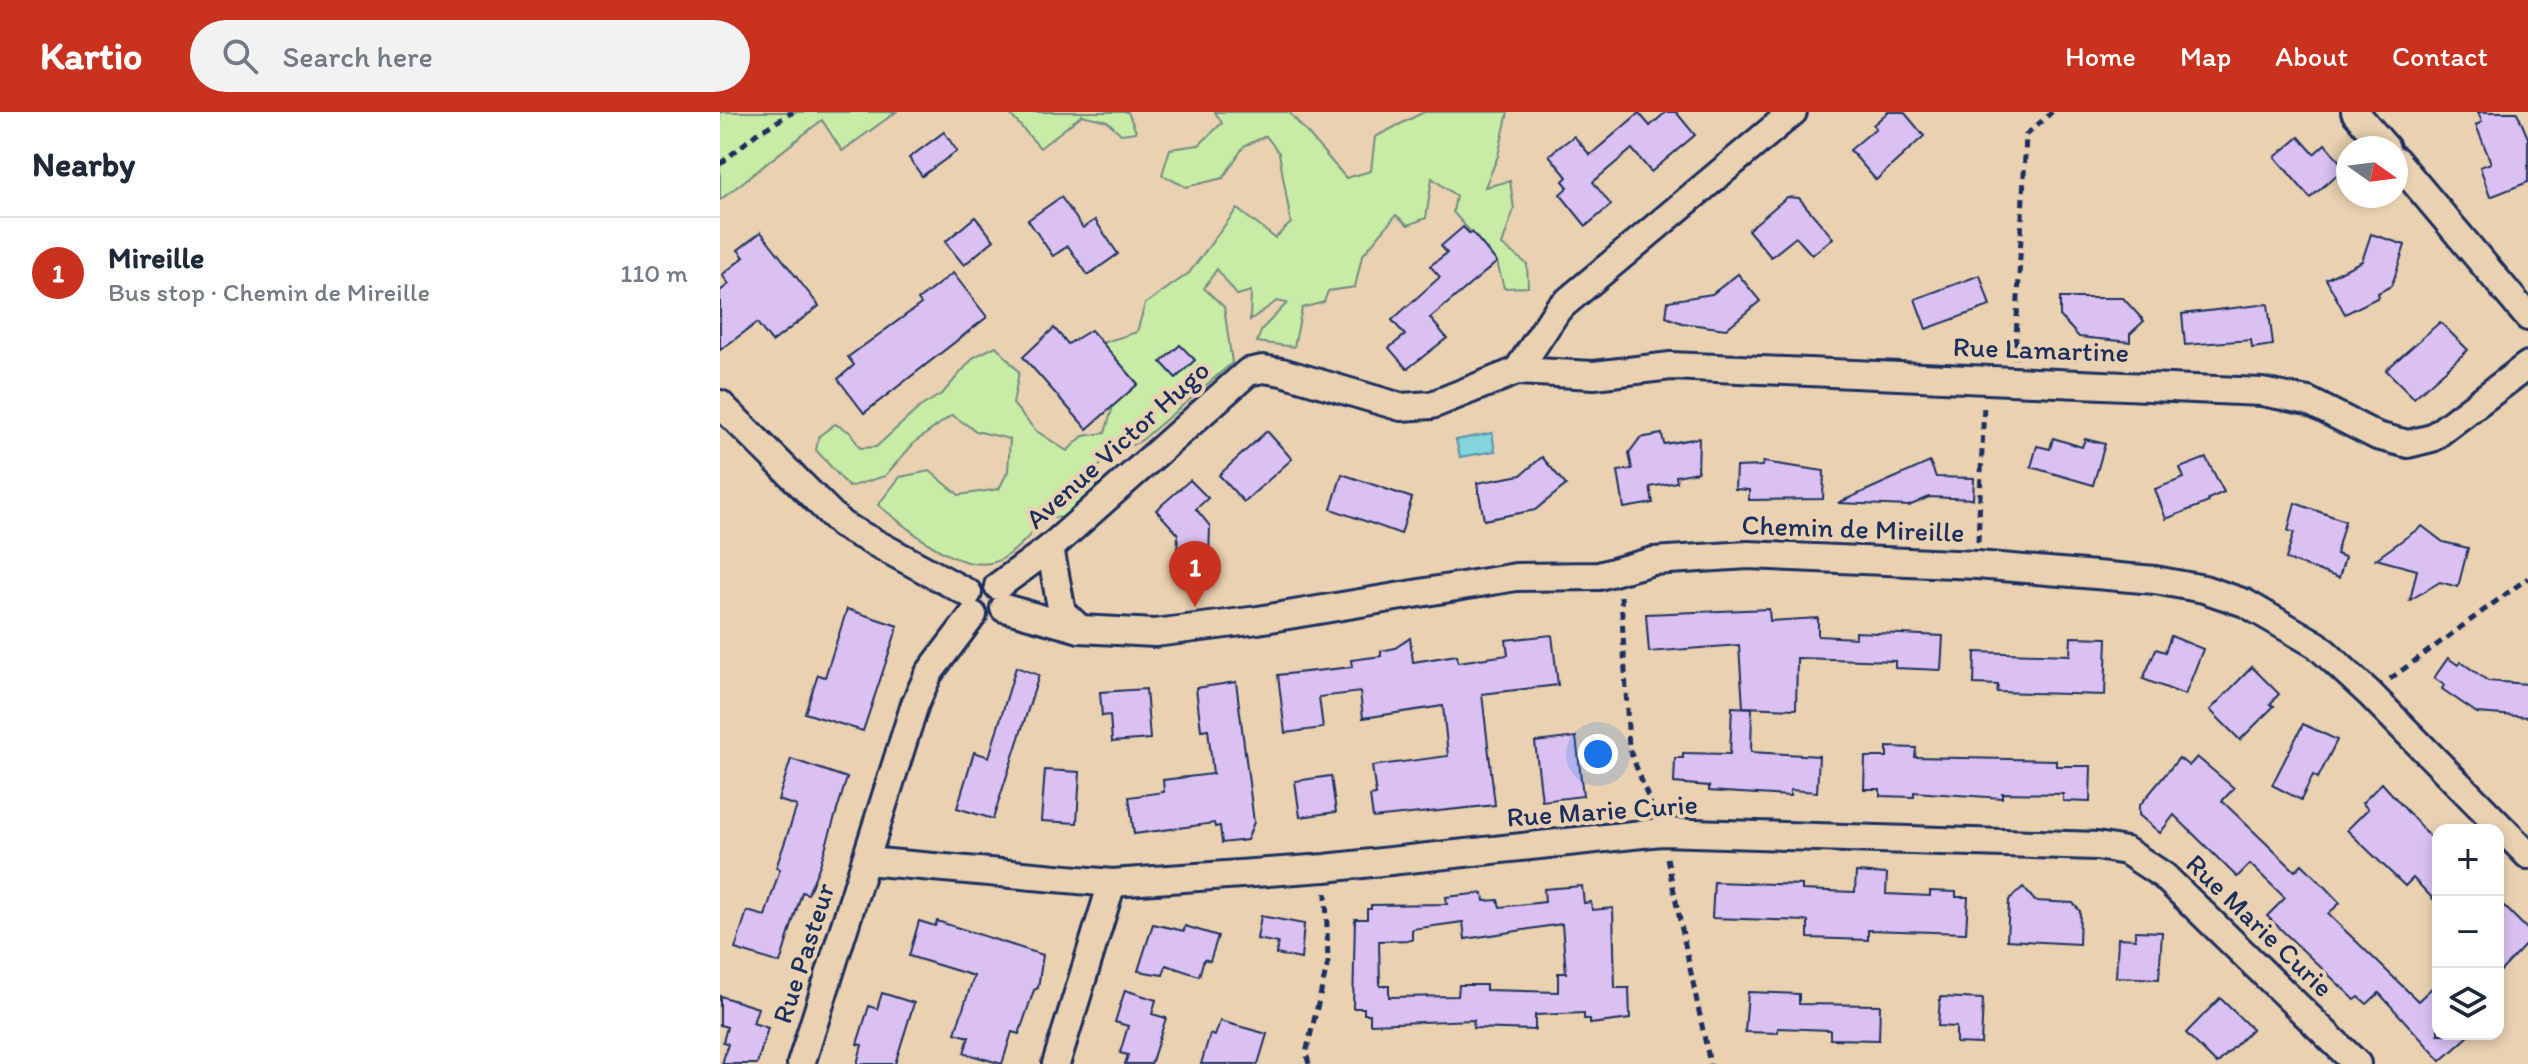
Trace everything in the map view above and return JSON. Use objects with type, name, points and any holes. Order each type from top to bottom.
[{"type":"street","points":[[1517,371],[1558,309],[1793,112]]},
{"type":"street","points":[[2355,112],[2376,136]]},
{"type":"street","points":[[2408,174],[2528,317]]},
{"type":"street","name":"Rue Lamartine","points":[[1517,371],[1594,375],[1671,366],[2262,392],[2308,401],[2377,436],[2408,444],[2432,438],[2528,365]]},
{"type":"street","name":"Avenue Victor Hugo","points":[[1001,597],[1050,548],[1248,372],[1263,369],[1282,372],[1374,402],[1401,407],[1432,405],[1517,371]]},
{"type":"street","points":[[720,404],[842,525],[970,604]]},
{"type":"street","points":[[1050,548],[1062,612],[1080,629]]},
{"type":"street","name":"Chemin de Mireille","points":[[1001,597],[1080,629],[1117,633],[1168,631],[1516,577],[1599,576],[1653,561],[1748,555],[2080,572],[2204,589],[2280,621],[2317,645],[2370,694],[2528,855]]},
{"type":"street","points":[[866,861],[924,683],[981,582],[1001,597]]},
{"type":"street","name":"Rue Marie Curie","points":[[866,861],[1112,883],[1325,868],[1661,832],[2097,846],[2126,851],[2164,876],[2357,1064]]},
{"type":"street","name":"Rue Pasteur","points":[[801,1064],[866,861]]},
{"type":"street","points":[[1056,1064],[1112,883]]},
{"type":"path","points":[[720,164],[756,134],[793,112]]},
{"type":"path","points":[[2014,380],[2026,135],[2052,112]]},
{"type":"path","points":[[1979,522],[1985,379]]},
{"type":"path","points":[[2370,694],[2528,578]]},
{"type":"path","points":[[1309,1064],[1306,1053],[1328,963],[1325,868]]},
{"type":"green space","points":[[720,112],[896,112],[842,151],[822,120],[720,200]]},
{"type":"green space","points":[[1008,112],[1128,112],[1136,132],[1121,134],[1107,121],[1082,115],[1040,148]]},
{"type":"green space","points":[[1215,112],[1289,112],[1346,178],[1371,171],[1375,137],[1424,112],[1508,112],[1498,156],[1485,187],[1510,181],[1514,209],[1502,245],[1527,264],[1528,287],[1504,288],[1497,262],[1453,212],[1456,196],[1432,178],[1426,218],[1408,225],[1396,215],[1362,256],[1355,287],[1328,291],[1324,302],[1302,308],[1294,347],[1257,342],[1262,329],[1287,303],[1277,301],[1250,320],[1251,291],[1237,295],[1217,269],[1204,288],[1224,307],[1232,363],[1142,440],[1105,458],[1092,477],[1097,487],[1070,519],[1048,516],[1008,555],[992,563],[975,564],[957,559],[922,539],[878,505],[900,477],[930,471],[959,495],[999,489],[1008,471],[1010,439],[976,431],[952,415],[915,442],[885,476],[849,487],[816,450],[819,436],[835,424],[850,432],[860,448],[876,447],[920,407],[943,393],[974,357],[996,346],[1019,372],[1013,404],[1035,430],[1067,451],[1083,436],[1105,433],[1113,406],[1138,384],[1102,343],[1137,332],[1145,304],[1189,273],[1237,209],[1275,238],[1291,223],[1279,153],[1266,136],[1244,146],[1223,178],[1186,187],[1162,175],[1170,149],[1199,145],[1222,123]]},
{"type":"water","points":[[1492,433],[1495,451],[1460,457],[1456,440]]},
{"type":"building","points":[[1666,112],[1676,112],[1695,135],[1651,172],[1632,149],[1593,182],[1611,205],[1586,226],[1560,194],[1568,187],[1563,181],[1567,177],[1549,155],[1574,136],[1590,155],[1639,113],[1650,126]]},
{"type":"building","points":[[1888,112],[1904,112],[1924,136],[1876,180],[1850,150],[1876,128],[1873,125]]},
{"type":"building","points":[[2478,112],[2517,112],[2528,138],[2528,182],[2490,197],[2480,167],[2491,163],[2476,125],[2482,122]]},
{"type":"building","points":[[944,132],[957,151],[922,176],[909,158]]},
{"type":"building","points":[[2299,137],[2314,154],[2325,144],[2336,157],[2336,176],[2310,198],[2275,157]]},
{"type":"building","points":[[1061,197],[1083,228],[1095,220],[1118,254],[1088,275],[1068,246],[1053,256],[1028,220]]},
{"type":"building","points":[[1787,197],[1799,198],[1833,238],[1812,255],[1796,237],[1771,257],[1748,230]]},
{"type":"building","points":[[975,217],[994,240],[964,265],[945,242]]},
{"type":"building","points":[[1463,227],[1470,234],[1472,232],[1497,262],[1430,318],[1447,338],[1407,369],[1389,348],[1405,335],[1392,320],[1440,277],[1430,266],[1447,253],[1441,246]]},
{"type":"building","points":[[761,232],[819,306],[772,342],[757,323],[720,350],[720,291],[729,284],[722,275],[744,257],[738,250]]},
{"type":"building","points":[[2371,234],[2405,245],[2394,279],[2391,286],[2378,293],[2379,297],[2345,314],[2326,279],[2362,261]]},
{"type":"building","points":[[953,273],[987,317],[864,413],[838,379],[854,365],[848,357],[921,304],[918,300]]},
{"type":"building","points":[[1738,274],[1760,301],[1726,329],[1682,323],[1666,317],[1668,301],[1712,294]]},
{"type":"building","points":[[1980,275],[1990,306],[1926,329],[1915,299]]},
{"type":"building","points":[[2060,298],[2123,298],[2144,321],[2130,334],[2130,342],[2079,337],[2060,316]]},
{"type":"building","points":[[2268,304],[2273,345],[2252,348],[2251,340],[2185,345],[2182,314]]},
{"type":"building","points":[[2440,322],[2468,350],[2414,398],[2386,370]]},
{"type":"building","points":[[1054,328],[1068,344],[1091,330],[1138,384],[1087,429],[1023,357]]},
{"type":"building","points":[[1180,345],[1195,360],[1176,378],[1161,362]]},
{"type":"building","points":[[1267,431],[1292,459],[1244,502],[1219,475]]},
{"type":"building","points":[[1662,434],[1664,444],[1699,438],[1698,472],[1676,476],[1677,482],[1650,487],[1653,503],[1624,508],[1618,471],[1632,469],[1629,453],[1640,438]]},
{"type":"building","points":[[2053,438],[2082,447],[2085,439],[2105,444],[2093,485],[2031,467],[2037,446],[2050,449]]},
{"type":"building","points":[[1542,457],[1566,485],[1535,510],[1484,520],[1477,483],[1521,475]]},
{"type":"building","points":[[2206,458],[2224,492],[2208,499],[2209,502],[2166,519],[2155,489],[2184,478],[2180,468]]},
{"type":"building","points":[[1763,462],[1824,471],[1823,499],[1749,500],[1749,490],[1735,489],[1736,467],[1762,466]]},
{"type":"building","points":[[1930,462],[1936,477],[1974,478],[1973,499],[1929,497],[1909,506],[1838,503]]},
{"type":"building","points":[[1342,474],[1412,498],[1401,534],[1331,509]]},
{"type":"building","points":[[1190,480],[1208,498],[1196,509],[1210,526],[1209,559],[1177,557],[1178,534],[1156,510]]},
{"type":"building","points":[[2295,503],[2345,521],[2336,554],[2345,557],[2339,578],[2286,559],[2294,532],[2288,531]]},
{"type":"building","points":[[2422,526],[2443,542],[2468,548],[2458,587],[2440,582],[2410,600],[2417,570],[2376,559]]},
{"type":"building","points":[[847,609],[898,626],[863,731],[805,713],[818,675],[825,677]]},
{"type":"building","points":[[1769,609],[1770,621],[1818,618],[1818,636],[1856,638],[1856,632],[1943,636],[1941,670],[1895,668],[1895,661],[1797,658],[1796,709],[1743,707],[1739,645],[1649,652],[1646,614]]},
{"type":"building","points":[[1552,635],[1558,685],[1482,694],[1495,805],[1373,818],[1370,796],[1376,795],[1372,766],[1448,756],[1443,706],[1363,718],[1360,692],[1319,697],[1323,728],[1285,733],[1278,675],[1352,667],[1351,660],[1381,656],[1381,651],[1395,648],[1410,638],[1413,662],[1457,655],[1458,662],[1508,655],[1506,640]]},
{"type":"building","points":[[2171,636],[2203,649],[2185,695],[2143,679],[2156,649],[2165,652]]},
{"type":"building","points":[[2071,637],[2107,638],[2105,695],[1997,692],[1998,685],[1974,684],[1975,652],[2070,655]]},
{"type":"building","points":[[2448,658],[2458,665],[2461,662],[2488,681],[2528,684],[2528,717],[2477,713],[2442,689],[2444,685],[2434,678]]},
{"type":"building","points":[[1016,667],[1039,675],[993,819],[957,808],[974,752],[989,757]]},
{"type":"building","points":[[2252,667],[2279,694],[2270,704],[2274,706],[2240,740],[2210,710]]},
{"type":"building","points":[[1236,682],[1254,822],[1247,840],[1222,843],[1220,826],[1215,827],[1214,823],[1134,834],[1129,797],[1164,792],[1163,780],[1213,774],[1208,729],[1201,730],[1196,688]]},
{"type":"building","points":[[1146,689],[1150,739],[1112,742],[1110,715],[1102,716],[1100,692]]},
{"type":"building","points":[[1732,707],[1752,708],[1751,752],[1819,756],[1817,792],[1790,790],[1790,796],[1709,791],[1709,786],[1674,783],[1675,758],[1683,758],[1683,753],[1730,754]]},
{"type":"building","points":[[2303,724],[2337,740],[2318,778],[2313,775],[2301,800],[2272,785]]},
{"type":"building","points":[[1576,737],[1583,796],[1542,801],[1535,742]]},
{"type":"building","points":[[1887,747],[1916,748],[1915,757],[2056,760],[2056,766],[2091,766],[2090,802],[2063,801],[2063,794],[2002,793],[2002,798],[1914,792],[1914,797],[1880,796],[1880,789],[1864,789],[1865,757],[1887,757]]},
{"type":"building","points":[[2197,757],[2234,788],[2222,801],[2295,871],[2302,864],[2317,879],[2340,903],[2328,914],[2418,1001],[2432,988],[2432,1040],[2464,1040],[2441,1061],[2379,993],[2367,1004],[2359,997],[2355,1000],[2267,916],[2285,898],[2250,864],[2237,877],[2174,815],[2160,833],[2139,815],[2139,806],[2179,758],[2189,766]]},
{"type":"building","points":[[791,759],[847,778],[820,865],[808,894],[802,892],[780,963],[735,949],[747,911],[765,916],[780,869],[776,868],[797,806],[778,800]]},
{"type":"building","points":[[1045,770],[1080,772],[1077,823],[1041,821]]},
{"type":"building","points":[[1331,776],[1336,812],[1300,817],[1295,781]]},
{"type":"building","points":[[2382,783],[2432,839],[2432,898],[2413,878],[2405,886],[2347,830],[2368,809],[2362,803]]},
{"type":"building","points":[[1856,872],[1887,874],[1886,894],[1930,896],[1930,891],[1956,892],[1956,897],[1968,897],[1966,933],[1868,930],[1868,940],[1808,938],[1808,921],[1712,918],[1714,882],[1802,885],[1802,890],[1855,892]]},
{"type":"building","points":[[1582,886],[1584,903],[1591,902],[1592,910],[1613,908],[1615,988],[1629,988],[1630,1019],[1590,1024],[1590,1019],[1584,1019],[1584,1013],[1535,1015],[1535,1030],[1473,1028],[1474,1020],[1370,1024],[1370,1014],[1364,1014],[1364,1008],[1353,1008],[1355,919],[1367,919],[1367,909],[1371,909],[1371,905],[1447,904],[1446,897],[1483,893],[1484,901],[1498,900],[1500,907],[1545,902],[1544,889]],"holes":[[[1463,922],[1465,939],[1562,924],[1566,973],[1558,973],[1558,992],[1486,990],[1486,985],[1459,985],[1458,996],[1389,997],[1389,986],[1380,986],[1379,941],[1412,940],[1412,929]]]},
{"type":"building","points":[[2023,887],[2035,901],[2073,903],[2080,911],[2079,944],[2007,940],[2009,900]]},
{"type":"building","points":[[2504,906],[2528,930],[2528,942],[2504,968]]},
{"type":"building","points":[[1261,916],[1304,924],[1301,959],[1276,954],[1278,943],[1257,939]]},
{"type":"building","points":[[919,921],[935,926],[937,921],[1043,955],[1038,988],[1034,990],[1019,1034],[1012,1032],[1002,1064],[964,1053],[969,1037],[955,1033],[974,976],[909,956]]},
{"type":"building","points":[[1153,924],[1184,931],[1185,926],[1218,936],[1210,961],[1204,959],[1199,976],[1166,965],[1163,975],[1138,971]]},
{"type":"building","points":[[2135,931],[2162,932],[2159,979],[2116,977],[2118,938],[2135,939]]},
{"type":"building","points":[[1125,990],[1156,1000],[1152,1014],[1166,1018],[1151,1064],[1125,1064],[1128,1055],[1120,1053],[1128,1026],[1115,1022]]},
{"type":"building","points":[[1748,992],[1799,994],[1799,1004],[1880,1005],[1879,1040],[1830,1039],[1830,1030],[1778,1028],[1778,1033],[1745,1032]]},
{"type":"building","points":[[882,993],[914,1003],[895,1064],[857,1064],[862,1045],[857,1044],[869,1006],[877,1009]]},
{"type":"building","points":[[720,996],[758,1008],[753,1023],[768,1028],[757,1064],[722,1064],[728,1044],[723,1042],[727,1027],[720,1025]]},
{"type":"building","points":[[1940,997],[1983,999],[1981,1044],[1956,1043],[1956,1027],[1938,1026]]},
{"type":"building","points":[[2220,998],[2252,1029],[2217,1064],[2186,1033]]},
{"type":"building","points":[[1220,1021],[1267,1034],[1258,1064],[1201,1064],[1210,1034],[1215,1036]]},
{"type":"place","name":"Mireille","points":[[1195,607]]}]
